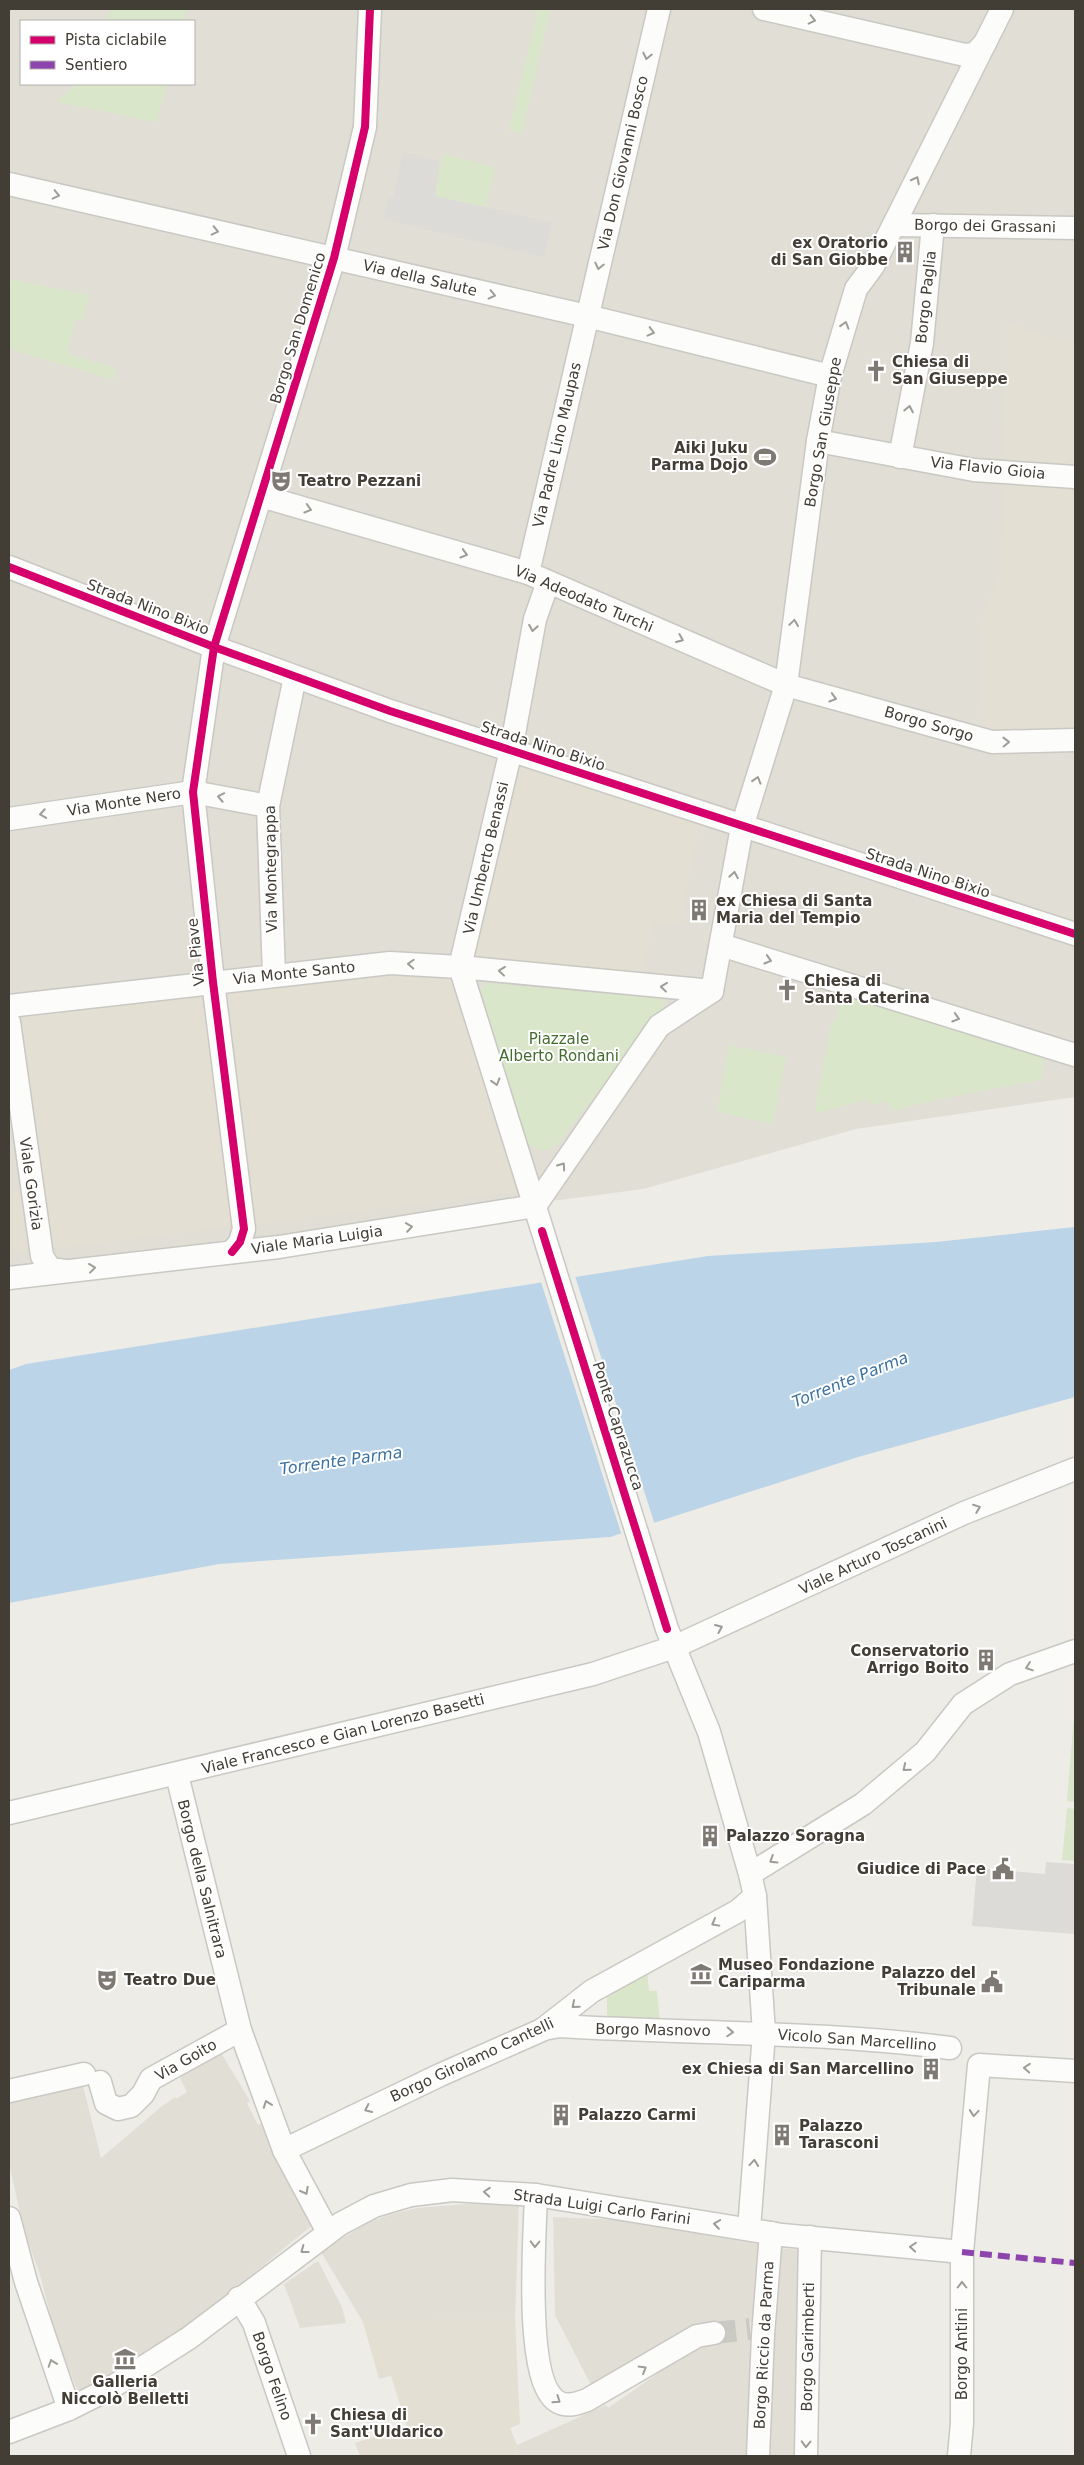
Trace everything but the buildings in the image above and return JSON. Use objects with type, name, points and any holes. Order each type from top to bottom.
[{"type":"street","name":"Borgo San Domenico","points":[[214,647],[334,258],[365,127],[370,9]]},
{"type":"street","name":"Via Don Giovanni Bosco","points":[[587,316],[658,9]]},
{"type":"street","points":[[764,9],[961,55],[975,54],[984,43]]},
{"type":"street","name":"Borgo San Giuseppe","points":[[712,991],[742,827],[786,685],[818,441],[830,376],[856,288],[873,266],[1002,9]]},
{"type":"street","name":"Via della Salute","points":[[9,184],[587,316],[830,376]]},
{"type":"street","name":"Borgo dei Grassani","points":[[894,224],[1075,228]]},
{"type":"street","name":"Borgo Paglia","points":[[900,457],[922,343],[933,224]]},
{"type":"street","name":"Via Padre Lino Maupas","points":[[511,750],[535,619],[538,577],[587,316]]},
{"type":"street","name":"Via Flavio Gioia","points":[[818,441],[974,470],[1075,477]]},
{"type":"street","name":"Via Adeodato Turchi","points":[[261,496],[538,577],[786,685]]},
{"type":"street","name":"Strada Nino Bixio","points":[[9,567],[214,647],[390,711],[1075,934]]},
{"type":"street","name":"Via Piave","points":[[214,647],[193,792],[213,982],[244,1229],[240,1242],[232,1252]]},
{"type":"street","name":"Via Montegrappa","points":[[274,975],[268,806],[295,677]]},
{"type":"street","name":"Borgo Sorgo","points":[[786,685],[992,742],[1075,740]]},
{"type":"street","name":"Via Umberto Benassi","points":[[460,967],[511,750]]},
{"type":"street","name":"Via Monte Nero","points":[[9,819],[193,792],[268,806]]},
{"type":"street","points":[[721,945],[1075,1055]]},
{"type":"street","name":"Via Monte Santo","points":[[9,1006],[390,963],[460,967]]},
{"type":"street","points":[[535,1206],[460,967],[712,991]]},
{"type":"street","points":[[535,1206],[659,1026],[712,991]]},
{"type":"street","name":"Viale Gorizia","points":[[9,1022],[42,1256],[47,1266],[53,1271],[65,1271]]},
{"type":"street","name":"Ponte Caprazucca","points":[[535,1206],[666,1624],[709,1732],[755,1896],[764,2033],[748,2229]]},
{"type":"street","name":"Viale Maria Luigia","points":[[9,1278],[279,1247],[535,1206]]},
{"type":"street","name":"Viale Arturo Toscanini","points":[[674,1647],[964,1513],[1075,1469]]},
{"type":"street","name":"Viale Francesco e Gian Lorenzo Basetti","points":[[9,1813],[176,1775],[593,1674],[674,1647]]},
{"type":"street","points":[[750,1874],[863,1804],[925,1752],[963,1704],[1010,1674],[1075,1651]]},
{"type":"street","name":"Borgo della Salnitrara","points":[[176,1775],[240,2030],[284,2150],[328,2232]]},
{"type":"street","name":"Borgo Girolamo Cantelli","points":[[284,2150],[440,2075],[542,2030],[592,1991],[738,1911],[755,1896]]},
{"type":"street","name":"Borgo Masnovo","points":[[542,2030],[560,2026],[764,2033]]},
{"type":"street","name":"Via Goito","points":[[9,2091],[92,2078],[106,2103],[118,2110],[132,2106],[143,2094],[152,2079],[240,2030]]},
{"type":"street","name":"Vicolo San Marcellino","points":[[764,2033],[892,2040],[950,2048]]},
{"type":"street","name":"Borgo Antini","points":[[959,2456],[962,2423],[962,2252],[979,2065],[1075,2071]]},
{"type":"street","name":"Strada Luigi Carlo Farini","points":[[9,2432],[69,2409],[109,2389],[170,2351],[328,2232],[374,2206],[411,2195],[452,2190],[536,2195],[771,2233],[962,2252]]},
{"type":"street","points":[[536,2195],[534,2323],[536,2355],[542,2379],[550,2395],[564,2405],[579,2404],[697,2336],[714,2333]]},
{"type":"street","points":[[9,2218],[34,2308],[69,2409]]},
{"type":"street","name":"Borgo Riccio da Parma","points":[[758,2456],[757,2328],[771,2233]]},
{"type":"street","name":"Borgo Garimberti","points":[[806,2456],[810,2237]]},
{"type":"street","name":"Borgo Felino","points":[[239,2298],[254,2323],[299,2456]]},
{"type":"shaded area","points":[[9,9],[1075,9],[1075,1097],[856,1129],[643,1189],[560,1200],[525,1199],[9,1279]]},
{"type":"shaded area","points":[[403,153],[440,161],[435,196],[552,223],[544,257],[383,219],[388,198],[393,199]]},
{"type":"shaded area","points":[[1007,322],[1045,337],[1075,342],[1075,732],[983,730],[979,628],[1001,569]]},
{"type":"shaded area","points":[[517,762],[699,825],[680,924],[653,922],[642,977],[469,959]]},
{"type":"shaded area","points":[[455,973],[522,1191],[9,1254],[9,1193],[41,1188],[21,1011],[322,979]]},
{"type":"shaded area","points":[[1046,1862],[1075,1864],[1075,1934],[972,1926],[977,1868],[1045,1874]]},
{"type":"shaded area","points":[[220,2051],[250,2101],[247,2103],[258,2125],[261,2123],[315,2223],[174,2338],[78,2392],[55,2334],[41,2278],[24,2230],[9,2164],[9,2100],[82,2082],[101,2158],[161,2107],[175,2097],[176,2099],[187,2092],[180,2078],[182,2077],[181,2074]]},
{"type":"shaded area","points":[[467,2204],[519,2205],[515,2319],[363,2322],[321,2252],[367,2223],[389,2215],[417,2208]]},
{"type":"shaded area","points":[[553,2217],[620,2220],[762,2245],[757,2321],[750,2323],[751,2360],[747,2456],[519,2456],[515,2446],[606,2405],[608,2408],[660,2372],[659,2369],[591,2385],[555,2315]]},
{"type":"shaded area","points":[[775,2248],[804,2250],[801,2456],[767,2456]]},
{"type":"shaded area","points":[[318,2261],[342,2307],[346,2323],[300,2328],[284,2284]]},
{"type":"shaded area","points":[[515,2319],[520,2424],[510,2428],[519,2456],[360,2456],[355,2443],[407,2426],[391,2376],[379,2379],[363,2322]]},
{"type":"green space","points":[[113,9],[187,9],[184,20],[103,20]]},
{"type":"green space","points":[[520,9],[551,9],[522,132],[509,130],[537,12]]},
{"type":"green space","points":[[74,85],[167,85],[157,122],[57,102]]},
{"type":"green space","points":[[443,154],[495,167],[486,207],[435,196]]},
{"type":"green space","points":[[9,279],[89,295],[83,321],[76,320],[67,354],[116,368],[114,380],[9,349]]},
{"type":"green space","name":"Piazzale Alberto Rondani","points":[[489,983],[658,998],[665,1002],[663,1008],[560,1141],[548,1149],[539,1150],[527,1141],[480,989]]},
{"type":"green space","points":[[841,992],[1045,1054],[1041,1080],[949,1097],[891,1111],[888,1101],[871,1105],[869,1099],[814,1114],[832,1021],[835,1022]]},
{"type":"green space","points":[[729,1045],[786,1057],[773,1124],[717,1112]]},
{"type":"green space","points":[[1075,1704],[1075,1802],[1067,1801]]},
{"type":"green space","points":[[1067,1808],[1075,1809],[1075,1861],[1062,1860]]},
{"type":"green space","points":[[647,1969],[649,1991],[657,1991],[660,2022],[607,2021],[607,1992]]},
{"type":"water","name":"Torrente Parma","points":[[1075,1227],[1075,1397],[858,1457],[610,1537],[219,1564],[9,1603],[9,1370],[26,1364],[708,1256],[936,1242]]},
{"type":"pier","points":[[575,1276],[655,1525],[622,1536],[541,1282]]},
{"type":"tunnel","points":[[714,2333],[750,2329]]},
{"type":"marked path","points":[[962,2252],[1075,2263]]},
{"type":"cycle path","points":[[232,1252],[240,1242],[244,1229],[213,982],[193,792],[214,647],[334,258],[365,127],[370,9]]},
{"type":"cycle path","points":[[9,567],[214,647],[390,711],[1075,934]]},
{"type":"cycle path","points":[[542,1231],[667,1629]]},
{"type":"place","name":"ex Oratorio di San Giobbe","points":[[905,252]]},
{"type":"place","name":"Chiesa di San Giuseppe","points":[[876,371]]},
{"type":"place","name":"Aiki Juku Parma Dojo","points":[[765,457]]},
{"type":"place","name":"Teatro Pezzani","points":[[281,481]]},
{"type":"place","name":"ex Chiesa di Santa Maria del Tempio","points":[[699,910]]},
{"type":"place","name":"Chiesa di Santa Caterina","points":[[787,990]]},
{"type":"place","name":"Conservatorio Arrigo Boito","points":[[986,1660]]},
{"type":"place","name":"Palazzo Soragna","points":[[710,1836]]},
{"type":"place","name":"Giudice di Pace","points":[[1003,1869]]},
{"type":"place","name":"Museo Fondazione Cariparma","points":[[701,1974]]},
{"type":"place","name":"Teatro Due","points":[[107,1980]]},
{"type":"place","name":"Palazzo del Tribunale","points":[[992,1982]]},
{"type":"place","name":"ex Chiesa di San Marcellino","points":[[931,2069]]},
{"type":"place","name":"Palazzo Carmi","points":[[561,2115]]},
{"type":"place","name":"Palazzo Tarasconi","points":[[782,2135]]},
{"type":"place","name":"Galleria Niccolò Belletti","points":[[125,2359]]},
{"type":"place","name":"Chiesa di Sant'Uldarico","points":[[313,2424]]}]
